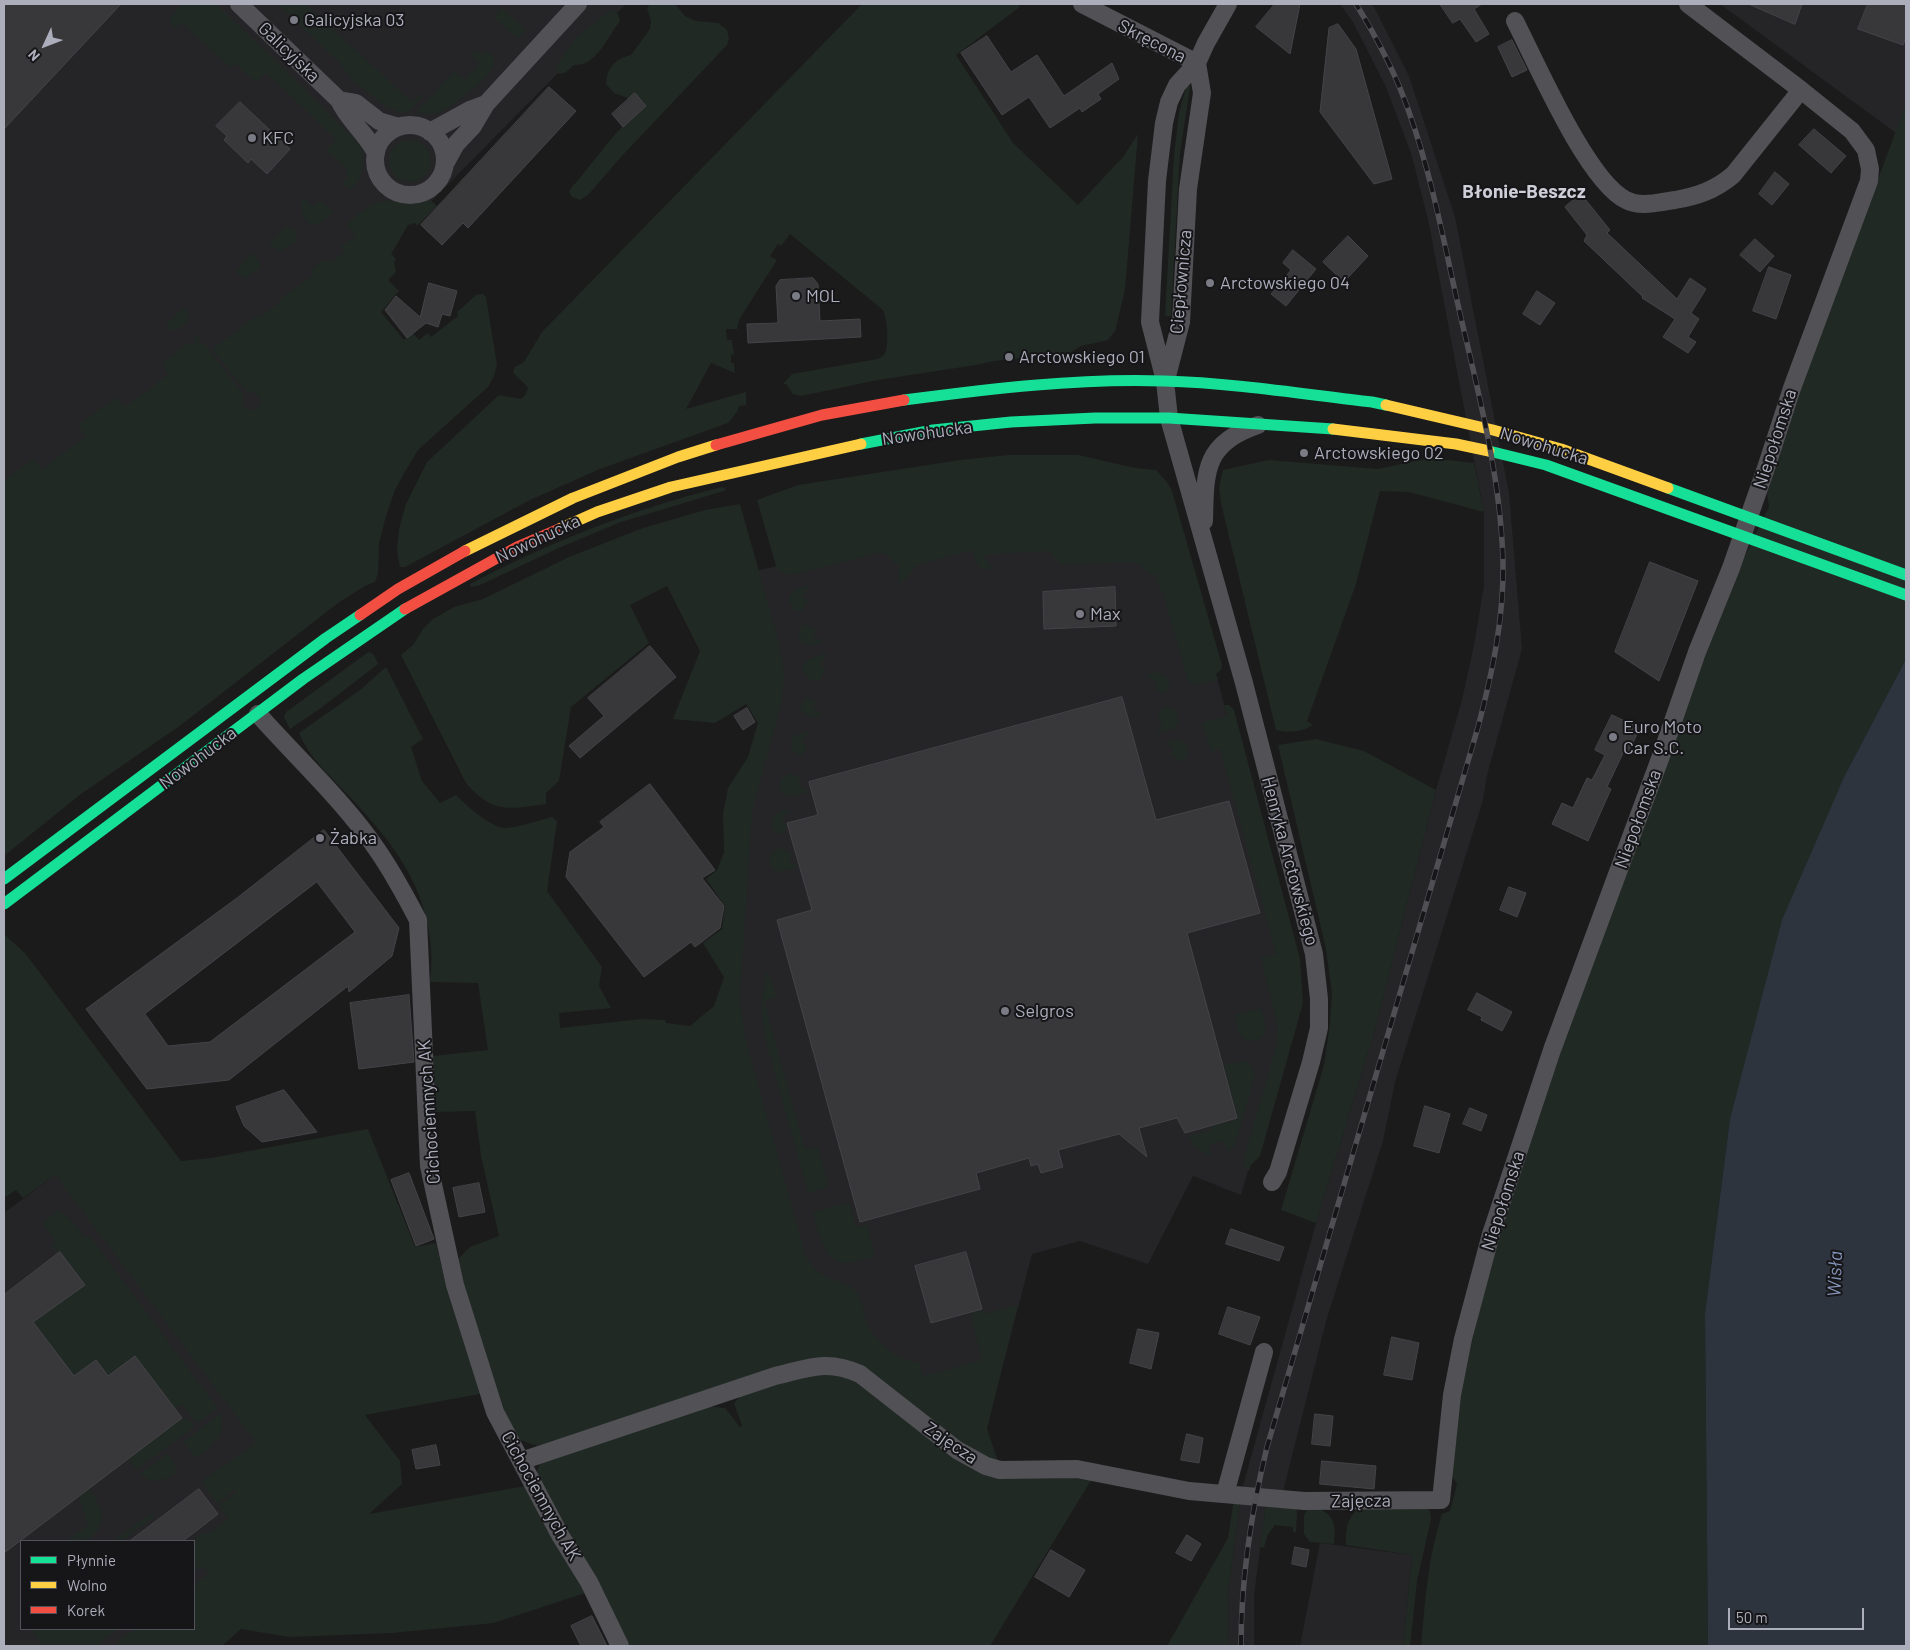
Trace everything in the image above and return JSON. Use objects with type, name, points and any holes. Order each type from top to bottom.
[{"type":"main road","name":"Nowohucka","points":[[4,878],[280,671],[377,603],[463,552],[581,494],[641,470],[728,440],[864,407],[948,393],[1007,386],[1092,381],[1165,381],[1249,387],[1372,402],[1454,420],[1561,449],[1906,575]]},
{"type":"main road","name":"Nowohucka","points":[[4,904],[348,647],[396,614],[437,590],[535,539],[637,497],[739,470],[933,430],[1071,418],[1169,418],[1334,429],[1456,444],[1497,452],[1546,465],[1906,595]]},
{"type":"street","name":"Galicyjska","points":[[239,4],[339,100],[345,113],[372,144],[376,152]]},
{"type":"street","points":[[445,164],[442,146],[430,132],[413,126],[399,127],[386,135],[379,143],[376,152],[375,164],[381,179],[393,191],[404,195],[416,195],[431,188],[442,175],[445,164],[456,144],[473,126],[486,104],[578,4]]},
{"type":"street","name":"Skręcona","points":[[1082,4],[1197,63]]},
{"type":"street","name":"Ciepłownicza","points":[[1165,381],[1150,322],[1157,180],[1164,122],[1169,102],[1177,85],[1197,63],[1228,4]]},
{"type":"street","points":[[1515,21],[1549,92],[1592,165],[1619,196],[1637,204],[1694,196],[1721,185],[1733,175],[1801,90],[1688,4]]},
{"type":"street","name":"Ciepłownicza","points":[[1165,381],[1181,322],[1188,189],[1202,93],[1197,63]]},
{"type":"street","name":"Niepołomska","points":[[1441,1500],[1452,1395],[1463,1339],[1491,1234],[1552,1050],[1661,756],[1697,652],[1734,560],[1792,388],[1869,180],[1870,169],[1866,150],[1852,131],[1801,90]]},
{"type":"street","name":"Galicyjska","points":[[339,100],[356,103],[379,121],[399,127]]},
{"type":"street","points":[[430,132],[470,110],[486,104]]},
{"type":"street","points":[[1165,381],[1169,418]]},
{"type":"street","name":"Henryka Arctowskiego","points":[[1169,418],[1244,683],[1312,945],[1320,999],[1319,1028],[1311,1062],[1278,1172],[1272,1182]]},
{"type":"street","name":"Henryka Arctowskiego","points":[[1203,541],[1205,489],[1209,464],[1220,447],[1233,436],[1262,423]]},
{"type":"street","name":"Cichociemnych AK","points":[[258,714],[345,809],[378,850],[400,885],[418,920],[429,1166],[455,1285],[495,1412],[560,1536],[589,1582],[620,1646]]},
{"type":"street","points":[[1225,1494],[1264,1352]]},
{"type":"street","name":"Zajęcza","points":[[522,1461],[775,1376],[819,1366],[833,1365],[847,1368],[860,1374],[942,1439],[971,1459],[1000,1470],[1077,1469],[1189,1491],[1304,1501],[1441,1500]]},
{"type":"shaded area","points":[[4,4],[626,4],[408,225],[391,254],[362,382],[4,650]]},
{"type":"shaded area","points":[[183,4],[216,4],[291,75],[353,138],[362,151],[364,161],[358,181],[352,189],[349,189],[342,183],[348,177],[345,174],[348,170],[326,150],[336,139],[266,73],[256,82],[235,64],[231,68],[181,23],[175,29],[170,22],[171,16]]},
{"type":"shaded area","points":[[277,4],[306,4],[412,102],[421,94],[424,96],[408,112],[399,112],[387,107],[353,81],[338,61]]},
{"type":"shaded area","points":[[650,4],[675,4],[685,16],[696,21],[718,23],[727,30],[729,39],[727,45],[620,158],[588,195],[580,200],[572,197],[569,192],[571,188],[615,134],[632,117],[631,99],[614,93],[606,84],[610,68],[616,61],[631,55],[650,29],[651,21],[647,8]]},
{"type":"shaded area","points":[[862,4],[1016,4],[1021,6],[956,55],[1013,143],[1078,205],[1123,157],[1138,134],[1125,290],[1115,331],[1108,340],[1081,346],[1068,354],[994,361],[878,380],[801,396],[793,394],[786,384],[783,384],[792,374],[877,359],[884,355],[887,346],[887,332],[883,310],[790,234],[781,246],[778,244],[770,256],[777,260],[740,318],[737,329],[726,329],[727,340],[732,340],[734,354],[731,355],[731,363],[734,363],[735,373],[711,363],[686,409],[746,392],[746,405],[739,406],[737,412],[728,423],[600,469],[530,500],[405,567],[400,567],[397,550],[399,529],[406,504],[427,462],[499,395],[521,399],[526,394],[528,388],[513,372],[515,367],[524,362],[542,332]]},
{"type":"shaded area","points":[[1340,4],[1372,4],[1374,7],[1409,76],[1455,217],[1509,493],[1522,649],[1487,775],[1483,800],[1395,1082],[1383,1141],[1327,1318],[1282,1495],[1266,1504],[1254,1595],[1254,1646],[1229,1646],[1228,1595],[1241,1493],[1316,1223],[1375,1030],[1436,790],[1462,700],[1484,586],[1484,512],[1428,219],[1411,153],[1386,87],[1353,22]]},
{"type":"shaded area","points":[[1720,4],[1906,4],[1906,104],[1896,133]]},
{"type":"shaded area","points":[[501,7],[526,30],[518,38],[494,18]]},
{"type":"shaded area","points":[[613,10],[618,14],[620,21],[601,49],[589,61],[574,65],[565,73],[559,74],[556,71],[557,66],[577,37],[609,11]]},
{"type":"shaded area","points":[[475,50],[481,55],[485,52],[492,54],[494,63],[489,74],[441,112],[426,114],[416,112],[454,72],[465,79],[479,64],[471,56]]},
{"type":"shaded area","points":[[1189,85],[1180,153],[1171,316],[1165,316],[1174,155],[1179,113],[1186,87]]},
{"type":"shaded area","points":[[1906,104],[1906,659],[1845,775],[1730,1119],[1705,1313],[1708,1646],[1421,1646],[1433,1546],[1442,1514],[1450,1511],[1457,1484],[1452,1476],[1460,1394],[1490,1263],[1521,1163],[1701,657],[1744,558],[1769,507],[1767,493],[1777,454]]},
{"type":"shaded area","points":[[414,140],[422,143],[428,149],[431,161],[428,173],[422,179],[406,182],[398,179],[392,173],[389,157],[392,149],[398,143]]},
{"type":"shaded area","points":[[303,198],[313,207],[320,200],[334,213],[319,223],[309,223],[303,216],[301,207]]},
{"type":"shaded area","points":[[389,200],[416,204],[430,200],[437,206],[417,226],[415,223],[408,225],[391,254],[396,259],[394,262],[396,272],[388,280],[399,291],[381,312],[404,340],[413,333],[419,340],[428,333],[431,337],[458,316],[457,312],[476,295],[483,294],[486,297],[497,365],[488,387],[418,450],[406,470],[395,490],[386,516],[379,543],[378,573],[375,582],[338,603],[181,725],[81,794],[4,856],[4,481],[32,459],[42,469],[86,436],[79,427],[79,424],[116,397],[125,407],[168,375],[162,363],[189,342],[192,346],[196,343],[193,339],[197,336],[200,338],[198,340],[201,344],[203,342],[244,395],[242,400],[244,408],[256,409],[260,404],[260,397],[253,392],[247,393],[212,349],[259,314],[261,316],[280,302],[279,300],[314,274],[311,270],[323,261],[333,261],[344,252],[341,246],[356,236],[346,224],[364,210]]},
{"type":"shaded area","points":[[287,226],[295,230],[297,241],[281,251],[271,246],[270,243]]},
{"type":"shaded area","points":[[254,253],[261,265],[260,268],[245,279],[235,271]]},
{"type":"shaded area","points":[[182,308],[185,308],[189,315],[188,322],[177,330],[169,330],[166,325]]},
{"type":"shaded area","points":[[1008,455],[1078,455],[1135,468],[1156,470],[1172,491],[1222,665],[1221,670],[1216,674],[1218,680],[1197,685],[1188,681],[1163,594],[1155,578],[1158,575],[1156,573],[1153,576],[1140,565],[1131,562],[1061,565],[1049,551],[983,555],[993,569],[983,569],[978,566],[972,550],[915,566],[907,579],[899,583],[898,563],[894,563],[891,558],[881,553],[793,575],[783,573],[776,566],[757,500],[798,485],[960,460]]},
{"type":"shaded area","points":[[1430,458],[1474,463],[1484,512],[1409,492],[1380,491],[1356,584],[1307,721],[1313,725],[1295,731],[1276,730],[1221,503],[1219,488],[1223,470],[1269,460],[1378,469]]},
{"type":"shaded area","points":[[722,487],[727,490],[621,522],[561,547],[480,585],[471,587],[470,584],[531,554],[593,528],[624,516]]},
{"type":"shaded area","points":[[740,504],[777,635],[784,675],[782,701],[752,812],[740,998],[745,1037],[806,1257],[813,1267],[822,1274],[848,1285],[857,1292],[869,1328],[887,1349],[903,1358],[919,1362],[923,1376],[982,1360],[970,1313],[984,1310],[985,1314],[1018,1304],[987,1429],[1000,1467],[833,1363],[537,1446],[520,1440],[501,1408],[456,1261],[470,1247],[499,1236],[481,1156],[475,1111],[436,1112],[433,1056],[488,1050],[478,983],[430,982],[431,952],[428,925],[414,884],[393,848],[350,797],[328,775],[309,751],[299,733],[360,690],[386,667],[423,739],[411,747],[422,781],[440,803],[456,795],[486,820],[505,828],[552,817],[557,821],[547,891],[602,967],[599,986],[611,1008],[559,1013],[560,1028],[641,1019],[665,1020],[666,1023],[690,1026],[714,1006],[724,977],[703,943],[722,929],[725,906],[706,879],[717,870],[724,852],[723,814],[728,788],[748,757],[758,723],[746,704],[715,723],[673,719],[700,651],[667,586],[630,605],[649,643],[571,707],[559,781],[546,793],[546,804],[511,808],[502,807],[493,805],[475,793],[466,783],[401,655],[413,645],[423,629],[433,619],[454,607],[483,599],[569,557],[643,528],[705,510]]},
{"type":"shaded area","points":[[1160,520],[1216,674],[1295,1010],[1241,1195],[1193,1176],[1148,1264],[1080,1241],[1032,1254],[986,1430],[878,1348],[811,1282],[723,1036],[746,806],[776,695],[745,573],[885,543]]},
{"type":"shaded area","points":[[809,585],[802,597],[808,600],[801,612],[794,610],[789,602],[792,592]]},
{"type":"shaded area","points":[[805,624],[816,630],[813,636],[824,642],[809,646],[801,642],[799,632]]},
{"type":"shaded area","points":[[370,652],[374,655],[378,664],[321,708],[290,729],[284,717],[286,712]]},
{"type":"shaded area","points":[[827,653],[821,665],[826,668],[820,680],[810,680],[804,674],[803,665],[810,659]]},
{"type":"shaded area","points":[[1158,672],[1168,678],[1169,681],[1169,687],[1164,694],[1153,688],[1157,682],[1145,675]]},
{"type":"shaded area","points":[[806,697],[816,702],[812,708],[824,715],[813,718],[803,713],[800,706]]},
{"type":"shaded area","points":[[1224,705],[1229,705],[1234,710],[1300,959],[1303,1003],[1260,1156],[1251,1165],[1249,1171],[1244,1167],[1243,1161],[1276,1047],[1278,1028],[1261,958],[1276,954],[1220,749],[1211,752],[1202,723],[1227,716]]},
{"type":"shaded area","points":[[1167,706],[1176,711],[1179,722],[1174,729],[1156,733],[1163,722],[1157,718],[1163,707]]},
{"type":"shaded area","points":[[808,731],[802,743],[808,746],[801,757],[793,751],[791,743],[794,736]]},
{"type":"shaded area","points":[[1316,739],[1364,751],[1436,790],[1375,1030],[1316,1223],[1281,1210],[1324,1065],[1332,993],[1326,949],[1278,745]]},
{"type":"shaded area","points":[[1180,740],[1187,746],[1188,754],[1183,762],[1170,755],[1174,749],[1164,743]]},
{"type":"shaded area","points":[[791,773],[801,779],[798,785],[809,792],[789,796],[782,792],[780,789],[781,781],[786,775]]},
{"type":"shaded area","points":[[790,809],[782,821],[788,825],[782,835],[775,832],[772,826],[774,816]]},
{"type":"shaded area","points":[[782,848],[792,854],[789,861],[799,867],[781,872],[773,868],[769,862],[770,855],[777,849]]},
{"type":"shaded area","points":[[4,936],[25,953],[181,1161],[211,1158],[368,1129],[415,1247],[436,1243],[448,1293],[480,1394],[365,1415],[400,1461],[402,1484],[369,1514],[525,1486],[588,1592],[494,1623],[392,1633],[289,1637],[241,1629],[222,1646],[112,1646],[134,1630],[195,1630],[195,1584],[208,1574],[202,1566],[195,1571],[195,1540],[192,1540],[203,1532],[206,1535],[227,1520],[228,1518],[219,1506],[236,1492],[234,1490],[217,1504],[201,1482],[255,1443],[255,1441],[55,1175],[23,1198],[16,1190],[4,1198]]},
{"type":"shaded area","points":[[765,974],[769,974],[777,997],[764,1001],[805,1149],[818,1146],[829,1187],[808,1193],[764,1035],[761,1006]]},
{"type":"shaded area","points":[[1261,1008],[1265,1022],[1265,1031],[1257,1040],[1249,1041],[1239,1032],[1234,1015]]},
{"type":"shaded area","points":[[1242,1061],[1252,1066],[1255,1076],[1235,1146],[1228,1152],[1224,1141],[1209,1145],[1212,1156],[1197,1149],[1189,1136],[1211,1130],[1210,1127],[1238,1119],[1224,1065]]},
{"type":"shaded area","points":[[67,1166],[400,1461],[222,1646],[4,1646],[4,1213]]},
{"type":"shaded area","points":[[849,1202],[856,1227],[867,1224],[875,1256],[848,1263],[839,1262],[827,1252],[819,1237],[813,1212]]},
{"type":"shaded area","points":[[58,1210],[71,1220],[85,1237],[89,1235],[218,1408],[198,1423],[196,1423],[182,1404],[175,1409],[135,1356],[86,1392],[33,1322],[82,1286],[51,1245],[56,1242],[42,1223]]},
{"type":"shaded area","points":[[822,1371],[851,1375],[972,1465],[1093,1477],[990,1646],[628,1646],[538,1480],[537,1471],[540,1463],[705,1406],[725,1408],[740,1427],[742,1426],[734,1403],[744,1393]]},
{"type":"shaded area","points":[[221,1413],[222,1428],[217,1440],[196,1458],[183,1442]]},
{"type":"shaded area","points":[[187,1417],[194,1426],[193,1428],[136,1470],[128,1459],[182,1418],[183,1420]]},
{"type":"shaded area","points":[[168,1453],[178,1472],[164,1479],[154,1481],[140,1474]]},
{"type":"shaded area","points":[[89,1488],[101,1510],[102,1521],[91,1537],[86,1540],[67,1540],[88,1525],[79,1496]]},
{"type":"shaded area","points":[[1235,1492],[1241,1493],[1228,1595],[1229,1646],[1167,1646],[1228,1538]]},
{"type":"shaded area","points":[[1266,1504],[1294,1507],[1297,1511],[1296,1532],[1293,1532],[1293,1527],[1275,1525],[1267,1536],[1264,1548],[1260,1547]]},
{"type":"shaded area","points":[[1316,1507],[1331,1517],[1333,1521],[1335,1531],[1334,1544],[1310,1542],[1304,1534],[1304,1516],[1307,1509]]},
{"type":"shaded area","points":[[1425,1507],[1430,1511],[1431,1519],[1417,1581],[1410,1646],[1403,1646],[1412,1555],[1346,1545],[1347,1530],[1351,1517],[1358,1509]]},
{"type":"shaded area","points":[[153,1512],[154,1517],[123,1540],[114,1540]]},
{"type":"shaded area","points":[[1320,1543],[1412,1555],[1403,1646],[1300,1646]]},
{"type":"shaded area","points":[[34,1630],[118,1630],[96,1646],[43,1646],[32,1632]]},
{"type":"water","name":"Wisła","points":[[1906,659],[1906,1646],[1708,1646],[1705,1313],[1730,1119],[1782,920],[1845,775]]},
{"type":"building","points":[[4,4],[121,4],[4,129]]},
{"type":"building","points":[[1275,4],[1300,4],[1290,54],[1256,27]]},
{"type":"building","points":[[1440,4],[1482,4],[1474,9],[1489,34],[1476,42],[1460,19],[1453,23]]},
{"type":"building","points":[[1749,4],[1802,4],[1795,24]]},
{"type":"building","points":[[1868,4],[1906,4],[1906,37],[1903,45],[1858,29]]},
{"type":"building","points":[[1338,24],[1356,49],[1392,179],[1374,184],[1320,112],[1329,28]]},
{"type":"building","points":[[987,36],[1011,72],[1037,55],[1064,96],[1112,63],[1119,79],[1098,94],[1101,99],[1082,112],[1080,108],[1050,128],[1029,97],[1002,115],[961,53]]},
{"type":"building","points":[[1512,40],[1527,70],[1512,77],[1498,47]]},
{"type":"building","points":[[549,87],[576,111],[468,228],[463,223],[442,245],[421,225]]},
{"type":"building","points":[[635,93],[646,106],[623,127],[612,114]]},
{"type":"building","name":"KFC","points":[[240,102],[290,149],[267,174],[251,159],[248,163],[224,140],[227,136],[216,126]]},
{"type":"building","points":[[1814,129],[1846,156],[1831,173],[1799,145]]},
{"type":"building","points":[[1775,172],[1789,184],[1772,205],[1759,194]]},
{"type":"building","points":[[1581,194],[1610,230],[1607,233],[1677,299],[1690,278],[1706,289],[1691,313],[1699,319],[1688,337],[1696,342],[1688,353],[1663,337],[1675,319],[1642,298],[1584,241],[1587,235],[1565,207]]},
{"type":"building","points":[[1348,236],[1368,256],[1344,282],[1323,262]]},
{"type":"building","points":[[1755,239],[1774,256],[1760,272],[1740,255]]},
{"type":"building","points":[[1293,250],[1316,269],[1286,306],[1271,294],[1291,270],[1283,263]]},
{"type":"building","points":[[1769,267],[1791,275],[1776,319],[1753,311]]},
{"type":"building","points":[[813,278],[818,284],[820,321],[860,319],[861,337],[748,343],[747,324],[778,323],[776,286],[780,280]]},
{"type":"building","points":[[429,283],[457,291],[450,316],[442,314],[438,327],[426,323],[407,338],[385,310],[396,296],[420,317]]},
{"type":"building","points":[[1537,291],[1555,303],[1540,325],[1523,314]]},
{"type":"building","points":[[1650,562],[1698,581],[1659,681],[1615,652]]},
{"type":"building","name":"Max","points":[[1115,587],[1116,626],[1044,629],[1043,592]]},
{"type":"building","points":[[650,646],[676,677],[580,758],[569,746],[604,716],[588,698]]},
{"type":"building","name":"Selgros","points":[[1122,697],[1156,820],[1229,801],[1260,913],[1187,933],[1237,1118],[1185,1133],[1177,1118],[1139,1128],[1147,1157],[1119,1134],[1058,1150],[1063,1167],[1041,1173],[1038,1164],[1031,1166],[1029,1158],[976,1173],[980,1189],[860,1222],[777,920],[812,910],[787,823],[818,815],[809,782]]},
{"type":"building","points":[[747,708],[755,722],[743,730],[734,716]]},
{"type":"building","points":[[1612,715],[1640,728],[1628,753],[1624,751],[1607,787],[1611,789],[1588,841],[1552,824],[1562,803],[1573,808],[1587,778],[1592,780],[1605,755],[1595,750]]},
{"type":"building","points":[[650,784],[715,870],[702,878],[724,906],[720,928],[695,947],[691,942],[644,977],[566,877],[570,852],[604,827],[600,822]]},
{"type":"building","points":[[324,830],[399,928],[392,956],[349,992],[348,986],[229,1080],[147,1089],[86,1009],[237,898]],"holes":[[[317,882],[355,932],[210,1042],[168,1046],[145,1014]]]},
{"type":"building","points":[[1509,887],[1526,893],[1517,917],[1500,910]]},
{"type":"building","points":[[1477,993],[1512,1012],[1502,1031],[1481,1020],[1482,1017],[1468,1010]]},
{"type":"building","points":[[409,995],[414,1062],[359,1069],[350,1003]]},
{"type":"building","points":[[284,1090],[317,1132],[262,1142],[244,1126],[236,1107]]},
{"type":"building","points":[[1425,1106],[1450,1114],[1439,1153],[1414,1146]]},
{"type":"building","points":[[1470,1108],[1487,1115],[1481,1131],[1463,1124]]},
{"type":"building","points":[[409,1173],[434,1239],[416,1246],[391,1180]]},
{"type":"building","points":[[479,1183],[485,1212],[459,1217],[453,1188]]},
{"type":"building","points":[[1231,1229],[1284,1247],[1279,1261],[1226,1244]]},
{"type":"building","points":[[60,1252],[85,1285],[33,1322],[74,1376],[96,1360],[108,1376],[135,1356],[182,1418],[4,1553],[4,1295]]},
{"type":"building","points":[[966,1252],[982,1309],[931,1323],[915,1266]]},
{"type":"building","points":[[1228,1307],[1260,1317],[1250,1345],[1219,1334]]},
{"type":"building","points":[[1138,1329],[1159,1333],[1151,1369],[1130,1363]]},
{"type":"building","points":[[1392,1337],[1419,1343],[1412,1380],[1384,1375]]},
{"type":"building","points":[[1315,1414],[1333,1416],[1330,1446],[1312,1444]]},
{"type":"building","points":[[1187,1434],[1203,1438],[1199,1463],[1181,1460]]},
{"type":"building","points":[[436,1445],[440,1465],[416,1469],[412,1450]]},
{"type":"building","points":[[1322,1461],[1376,1466],[1374,1489],[1320,1484]]},
{"type":"building","points":[[199,1489],[218,1514],[184,1540],[131,1540]]},
{"type":"building","points":[[1187,1535],[1201,1544],[1191,1561],[1176,1553]]},
{"type":"building","points":[[1295,1547],[1309,1550],[1306,1567],[1292,1564]]},
{"type":"building","points":[[1051,1550],[1085,1570],[1069,1597],[1035,1577]]},
{"type":"building","points":[[592,1616],[607,1646],[581,1646],[571,1626]]},
{"type":"railway","points":[[1241,1646],[1241,1621],[1248,1546],[1267,1447],[1478,727],[1492,667],[1499,626],[1503,584],[1501,532],[1494,470],[1432,188],[1409,112],[1398,84],[1379,43],[1356,4]]},
{"type":"traffic: fast","points":[[904,400],[1034,385],[1099,381],[1164,381],[1242,386],[1386,405]]},
{"type":"traffic: fast","points":[[861,444],[933,430],[1011,422],[1095,418],[1169,418],[1333,429]]},
{"type":"traffic: fast","points":[[1489,451],[1546,465],[1906,595]]},
{"type":"traffic: fast","points":[[1668,488],[1906,575]]},
{"type":"traffic: fast","points":[[4,904],[303,679],[405,609]]},
{"type":"traffic: fast","points":[[4,879],[326,638],[360,615]]},
{"type":"traffic: slow","points":[[1386,405],[1493,430],[1561,449],[1668,488]]},
{"type":"traffic: slow","points":[[1333,429],[1456,444],[1489,451]]},
{"type":"traffic: slow","points":[[559,529],[597,512],[671,487],[861,444]]},
{"type":"traffic: slow","points":[[465,551],[573,498],[678,457],[716,445]]},
{"type":"traffic: jam","points":[[716,445],[822,415],[904,400]]},
{"type":"traffic: jam","points":[[405,609],[517,547],[559,529]]},
{"type":"traffic: jam","points":[[360,615],[398,589],[465,551]]},
{"type":"place","name":"Galicyjska 03","points":[[294,20]]},
{"type":"place","name":"KFC","points":[[252,138]]},
{"type":"place","name":"Arctowskiego 04","points":[[1210,283]]},
{"type":"place","name":"MOL","points":[[796,296]]},
{"type":"place","name":"Arctowskiego 01","points":[[1009,357]]},
{"type":"place","name":"Arctowskiego 02","points":[[1304,453]]},
{"type":"place","name":"Max","points":[[1080,614]]},
{"type":"place","name":"Euro Moto Car S.C.","points":[[1613,737]]},
{"type":"place","name":"Żabka","points":[[320,838]]},
{"type":"place","name":"Selgros","points":[[1005,1011]]},
{"type":"district","name":"Błonie-Beszcz","points":[[1524,192]]}]
